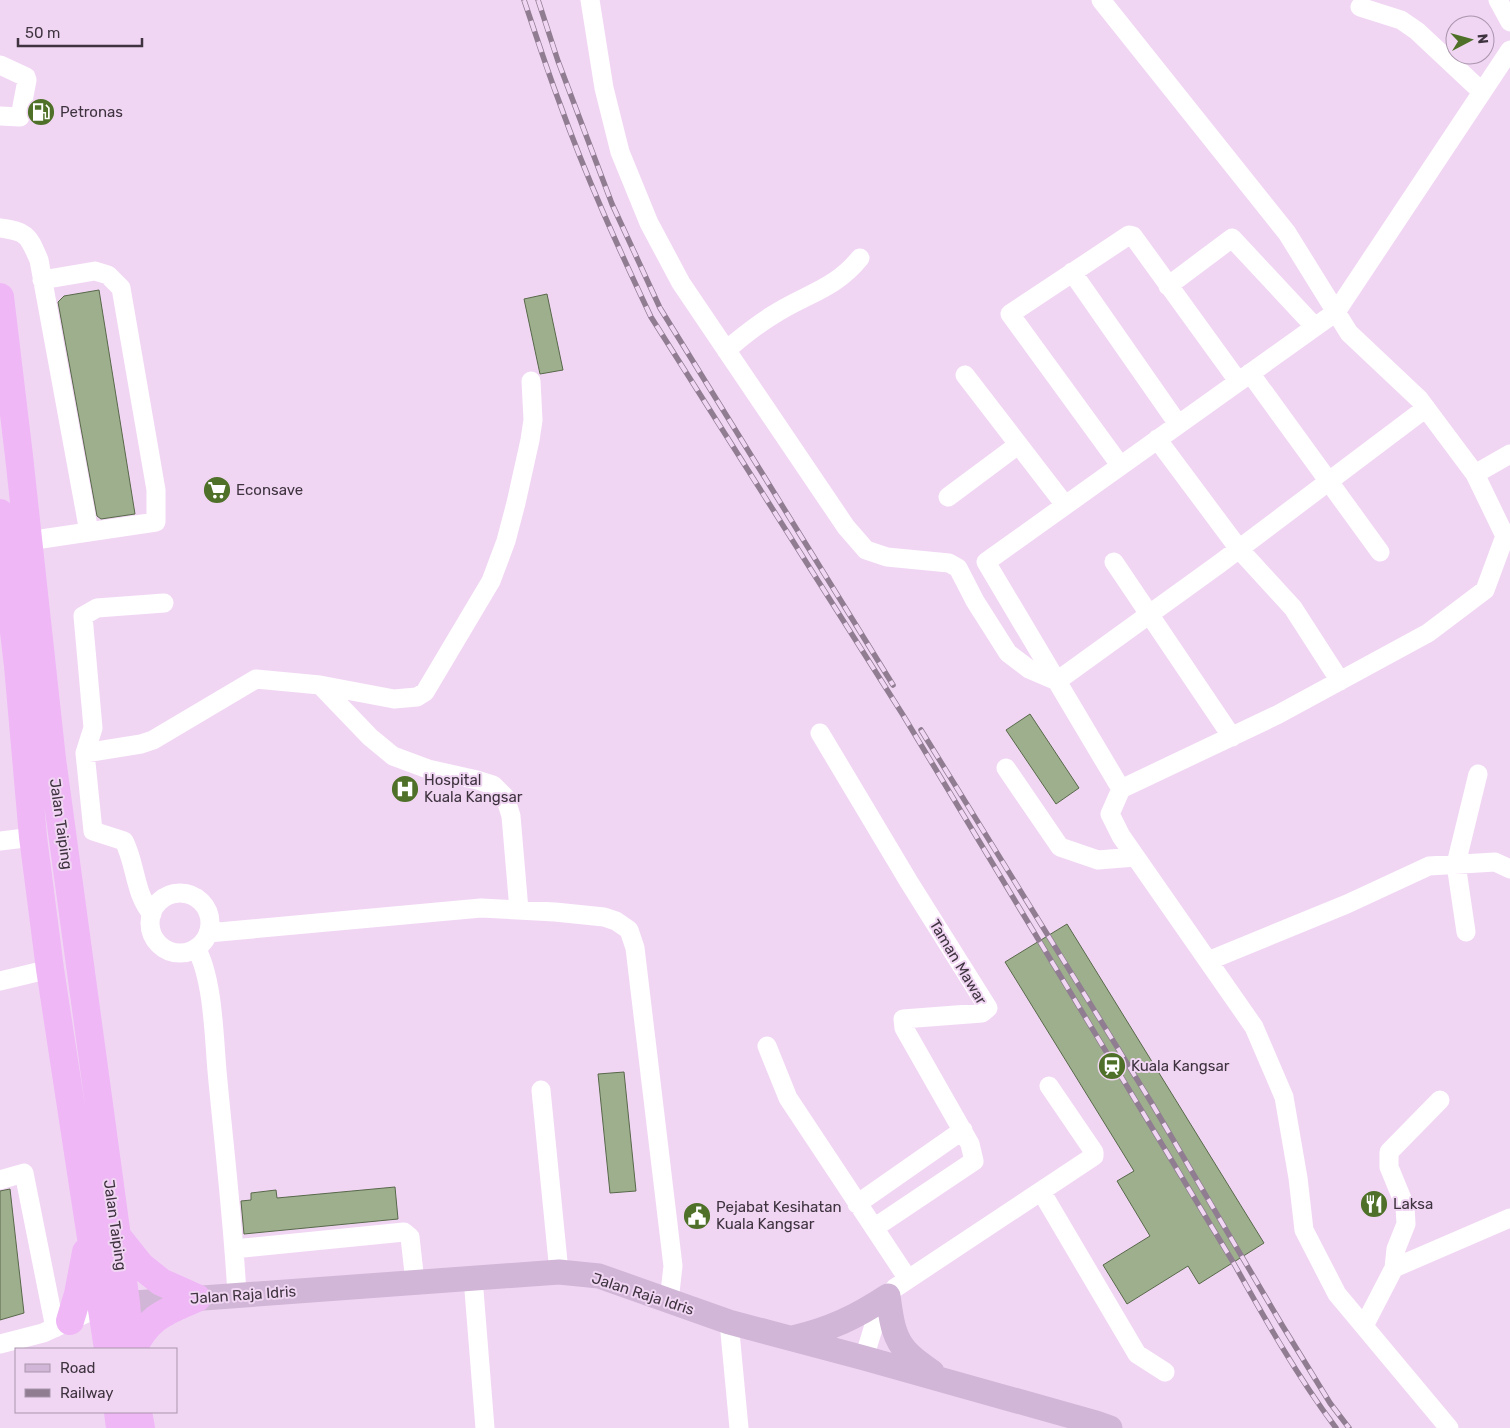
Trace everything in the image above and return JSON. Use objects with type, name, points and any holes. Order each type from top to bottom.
[{"type":"highway","name":"Jalan Taiping","points":[[0,297],[52,759],[116,1234],[114,1305],[108,1348]]},
{"type":"highway","name":"Jalan Taiping","points":[[0,513],[7,627],[33,837],[50,969],[89,1226],[114,1305],[132,1348]]},
{"type":"highway","points":[[33,837],[44,820],[52,759]]},
{"type":"highway","points":[[62,1324],[78,1294],[89,1226]]},
{"type":"highway","points":[[116,1234],[141,1266],[160,1282],[197,1298]]},
{"type":"highway","points":[[133,1348],[141,1333],[151,1322],[164,1313],[197,1298]]},
{"type":"highway","points":[[118,1413],[120,1428]]},
{"type":"highway","points":[[138,1413],[140,1428]]},
{"type":"main road","name":"Jalan Raja Idris","points":[[114,1305],[559,1272],[599,1276],[729,1322],[1096,1422],[1110,1428]]},
{"type":"main road","points":[[791,1338],[823,1331],[844,1322],[888,1296],[893,1327],[906,1352],[940,1379]]},
{"type":"street","points":[[590,0],[604,88],[620,152],[649,222],[681,283],[846,527],[866,550],[887,557],[949,563],[958,568],[975,601],[1008,653],[1029,669],[1057,681]]},
{"type":"street","points":[[1101,0],[1287,234],[1349,333],[1419,399],[1426,408],[1475,474],[1505,536],[1484,590],[1428,633],[1277,715],[1121,789],[1110,814],[1121,836],[1254,1027],[1284,1098],[1298,1178],[1304,1230],[1337,1294],[1449,1428]]},
{"type":"street","points":[[1498,0],[1510,22]]},
{"type":"street","points":[[1360,8],[1400,20],[1417,31],[1482,92]]},
{"type":"street","points":[[958,568],[986,562],[1336,312],[1510,50]]},
{"type":"street","points":[[0,65],[26,77],[27,80],[20,117],[0,116]]},
{"type":"street","points":[[0,228],[17,230],[30,238],[39,260],[89,532]]},
{"type":"street","points":[[1120,465],[1010,314],[1129,235],[1133,236],[1168,286],[1329,482],[1380,552]]},
{"type":"street","points":[[1168,286],[1232,238],[1315,327]]},
{"type":"street","points":[[726,350],[772,315],[831,285],[852,268],[860,258]]},
{"type":"street","points":[[28,541],[156,522],[156,490],[121,288],[108,275],[96,271],[42,280]]},
{"type":"street","points":[[1072,272],[1178,424]]},
{"type":"street","points":[[965,375],[1064,505]]},
{"type":"street","points":[[85,753],[141,744],[153,740],[256,679],[320,684],[394,699],[417,697],[425,692],[491,581],[506,541],[531,433],[533,412],[531,381]]},
{"type":"street","points":[[1057,681],[1239,549],[1426,408]]},
{"type":"street","points":[[1157,439],[1239,549],[1293,608],[1340,681]]},
{"type":"street","points":[[948,497],[1018,445]]},
{"type":"street","points":[[1475,474],[1510,454]]},
{"type":"street","points":[[986,562],[1121,789]]},
{"type":"street","points":[[1114,562],[1232,736]]},
{"type":"street","points":[[152,914],[145,906],[130,854],[124,841],[93,831],[85,753],[94,728],[83,616],[97,608],[164,603]]},
{"type":"street","points":[[320,684],[370,737],[393,756],[428,769],[493,785],[505,797],[511,816],[519,910]]},
{"type":"street","name":"Taman Mawar","points":[[820,733],[909,882],[988,1008],[982,1013],[903,1019],[904,1028],[963,1130],[970,1144],[974,1161],[874,1228]]},
{"type":"street","points":[[1006,768],[1060,847],[1098,860],[1135,856]]},
{"type":"street","points":[[1466,932],[1456,864],[1478,774]]},
{"type":"street","points":[[0,841],[33,837]]},
{"type":"street","points":[[1208,961],[1347,904],[1429,866],[1495,862],[1510,868]]},
{"type":"street","points":[[171,894],[189,894],[198,898],[208,912],[210,926],[202,944],[188,952],[179,953],[162,947],[156,940],[152,932],[152,914],[156,905],[163,898],[171,894]]},
{"type":"street","points":[[208,933],[481,908],[604,917],[616,921],[630,930],[635,948],[673,1266],[669,1301]]},
{"type":"street","points":[[196,948],[202,959],[208,982],[237,1295]]},
{"type":"street","points":[[0,982],[50,969]]},
{"type":"street","points":[[767,1046],[788,1098],[908,1279]]},
{"type":"street","points":[[864,1358],[880,1306],[895,1288],[1094,1156],[1094,1152],[1049,1086]]},
{"type":"street","points":[[541,1090],[559,1272]]},
{"type":"street","points":[[1364,1326],[1394,1268],[1396,1249],[1406,1224],[1405,1206],[1389,1167],[1389,1152],[1440,1100]]},
{"type":"street","points":[[857,1204],[963,1130]]},
{"type":"street","points":[[0,1180],[24,1173],[62,1324]]},
{"type":"street","points":[[1041,1191],[1137,1354],[1165,1372]]},
{"type":"street","points":[[1394,1268],[1510,1218]]},
{"type":"street","points":[[234,1249],[404,1232],[410,1237],[415,1282]]},
{"type":"street","points":[[473,1278],[485,1428]]},
{"type":"street","points":[[0,1344],[43,1333],[114,1305]]},
{"type":"street","points":[[729,1322],[739,1428]]},
{"type":"building","points":[[99,290],[135,514],[101,519],[97,516],[58,302],[64,296]]},
{"type":"building","points":[[547,294],[563,370],[540,374],[524,299]]},
{"type":"building","points":[[1030,714],[1079,788],[1056,804],[1006,730]]},
{"type":"building","name":"Kuala Kangsar","points":[[1067,924],[1264,1243],[1199,1284],[1188,1266],[1127,1304],[1103,1265],[1150,1236],[1117,1181],[1134,1171],[1005,962]]},
{"type":"building","points":[[624,1072],[636,1191],[610,1193],[598,1074]]},
{"type":"building","points":[[395,1187],[398,1219],[244,1234],[241,1201],[251,1200],[251,1193],[276,1190],[277,1198]]},
{"type":"building","points":[[10,1189],[24,1313],[0,1320],[0,1191]]},
{"type":"railway","points":[[524,0],[570,131],[651,317],[903,715],[1233,1262],[1282,1347],[1336,1428]]},
{"type":"railway","points":[[538,0],[558,61],[612,204],[660,308],[893,685]]},
{"type":"railway","points":[[921,730],[1151,1102],[1282,1325],[1330,1403],[1349,1428]]},
{"type":"place","name":"Petronas","points":[[41,112]]},
{"type":"place","name":"Econsave","points":[[217,490]]},
{"type":"place","name":"Hospital Kuala Kangsar","points":[[405,789]]},
{"type":"place","name":"Kuala Kangsar","points":[[1112,1066]]},
{"type":"place","name":"Laksa","points":[[1374,1204]]},
{"type":"place","name":"Pejabat Kesihatan Kuala Kangsar","points":[[697,1216]]}]
